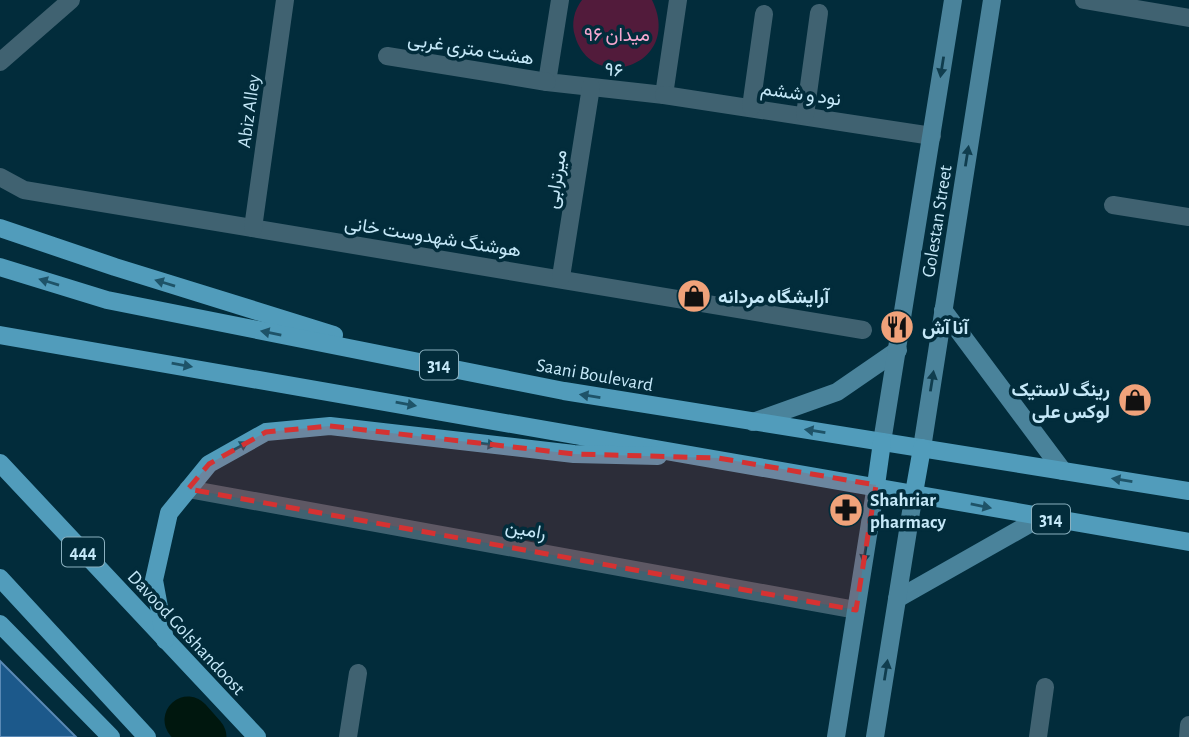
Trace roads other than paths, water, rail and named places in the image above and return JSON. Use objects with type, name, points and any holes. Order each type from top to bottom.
[{"type":"main road","name":"Golestan Street","points":[[882,442],[953,0]]},
{"type":"main road","name":"Golestan Street","points":[[922,448],[992,0]]},
{"type":"main road","points":[[0,228],[115,267],[417,361]]},
{"type":"main road","name":"Saani Boulevard","points":[[0,267],[107,300],[564,391],[1189,491]]},
{"type":"main road","points":[[943,310],[1063,471]]},
{"type":"main road","name":"314","points":[[0,335],[876,485],[1189,542]]},
{"type":"main road","points":[[753,422],[837,392],[898,350]]},
{"type":"main road","points":[[165,640],[154,580],[169,513],[209,464],[266,432],[330,426],[574,454],[718,458]]},
{"type":"main road","points":[[836,737],[882,442]]},
{"type":"main road","points":[[875,737],[922,448]]},
{"type":"main road","name":"Davood Golshandoost","points":[[0,463],[257,737]]},
{"type":"main road","points":[[897,599],[1040,517]]},
{"type":"main road","points":[[0,578],[147,737]]},
{"type":"main road","points":[[0,624],[111,737]]},
{"type":"street","points":[[0,62],[71,0]]},
{"type":"street","name":"Abiz Alley","points":[[253,228],[285,0]]},
{"type":"street","points":[[547,82],[560,0]]},
{"type":"street","points":[[664,95],[678,0]]},
{"type":"street","points":[[1084,0],[1189,18]]},
{"type":"street","points":[[805,115],[819,13]]},
{"type":"street","points":[[751,107],[764,14]]},
{"type":"street","name":"هشت متری غربی","points":[[387,56],[547,82]]},
{"type":"street","name":"۹۶","points":[[547,82],[664,95]]},
{"type":"street","name":"میرترابی","points":[[561,278],[592,87]]},
{"type":"street","name":"نود و ششم","points":[[664,95],[932,136]]},
{"type":"street","name":"هوشنگ شهدوست خانی","points":[[0,177],[24,190],[863,330]]},
{"type":"street","points":[[1113,205],[1189,217]]},
{"type":"street","name":"رامین","points":[[188,489],[856,610]]},
{"type":"street","points":[[348,737],[358,673]]},
{"type":"street","points":[[1038,737],[1045,687]]},
{"type":"street","points":[[1188,737],[1189,725]]},
{"type":"waterway","points":[[188,720],[203,737]]},
{"type":"place","name":"آرایشگاه مردانه","points":[[694,296]]},
{"type":"place","name":"آنا آش","points":[[897,327]]},
{"type":"place","name":"رینگ لاستیک لوکس علی","points":[[1135,400]]},
{"type":"place","name":"Shahriar pharmacy","points":[[846,510]]},
{"type":"park label","name":"میدان ۹۶","points":[[617,34]]}]
